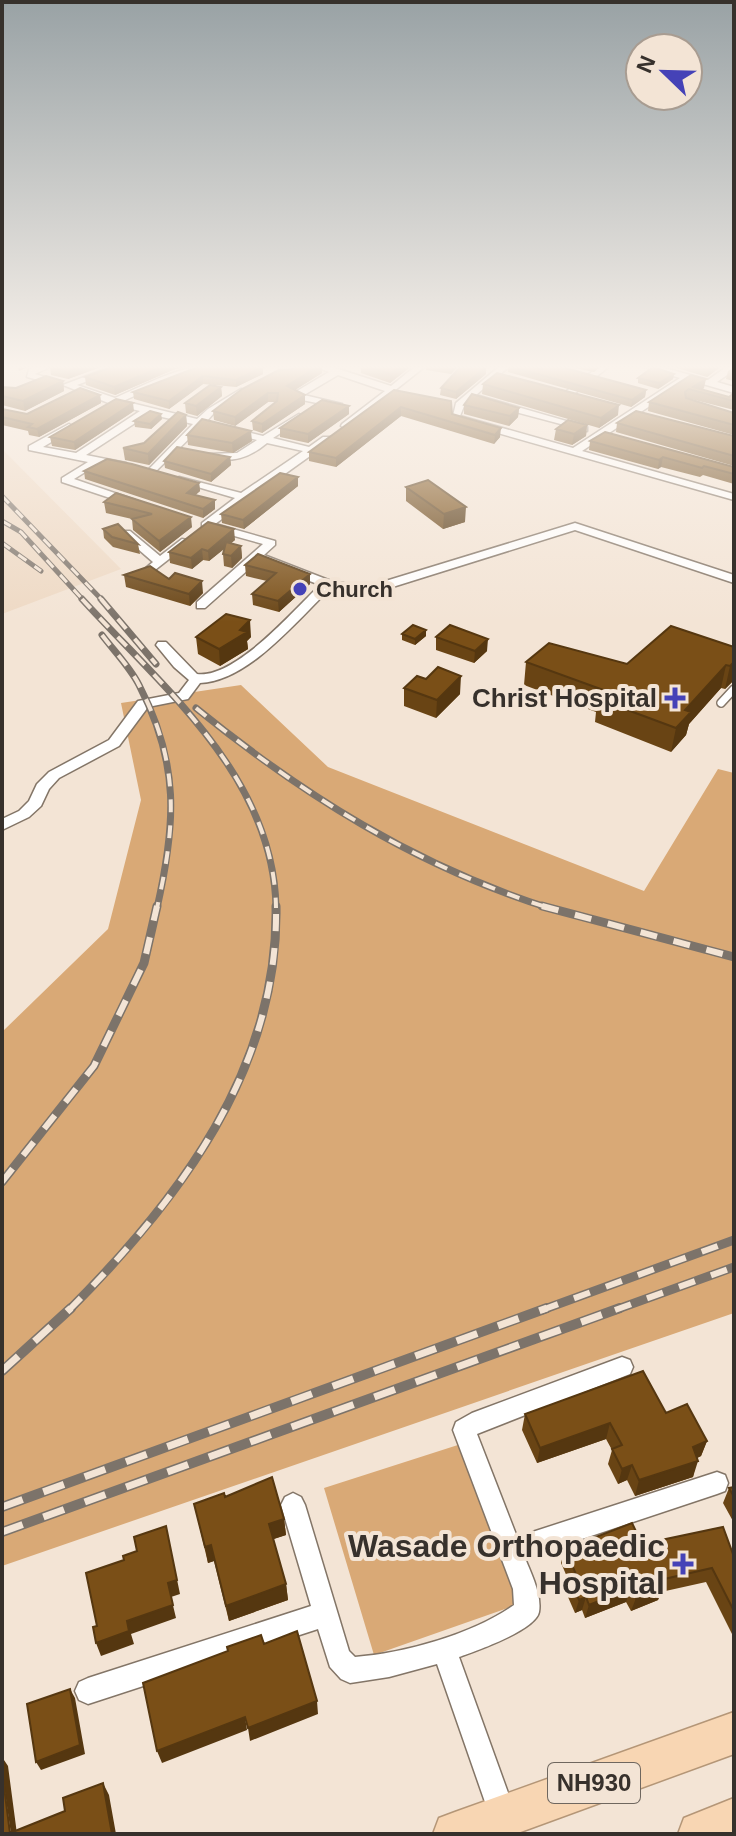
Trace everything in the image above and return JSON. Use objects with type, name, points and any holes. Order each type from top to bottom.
[{"type":"highway","name":"NH930","points":[[455,1834],[734,1733]]},
{"type":"highway","points":[[700,1834],[734,1820]]},
{"type":"street","points":[[48,451],[143,470],[243,497]]},
{"type":"street","points":[[78,456],[86,451]]},
{"type":"street","points":[[143,470],[172,451]]},
{"type":"street","points":[[202,454],[229,459],[244,457],[251,451]]},
{"type":"street","points":[[146,573],[243,497],[310,451]]},
{"type":"street","points":[[569,451],[734,497]]},
{"type":"street","points":[[97,460],[66,480],[138,504]]},
{"type":"street","points":[[192,521],[271,543],[201,605]]},
{"type":"street","points":[[256,556],[328,584],[367,591],[575,526],[734,579]]},
{"type":"street","points":[[126,533],[160,562]]},
{"type":"street","points":[[162,645],[189,675],[196,679],[215,678],[233,668],[328,584]]},
{"type":"street","points":[[2,825],[24,814],[36,803],[42,787],[54,775],[114,743],[143,704],[183,696],[196,679]]},
{"type":"street","points":[[293,1505],[339,1658],[350,1670],[367,1671],[444,1649],[515,1622],[527,1611],[525,1589],[464,1430],[472,1424],[622,1367]]},
{"type":"street","points":[[510,1551],[717,1483]]},
{"type":"street","points":[[88,1691],[326,1614]]},
{"type":"street","points":[[444,1649],[503,1816]]},
{"type":"lane","points":[[721,703],[734,689]]},
{"type":"shaded area","points":[[2,451],[4,451],[121,569],[2,614]]},
{"type":"shaded area","points":[[241,685],[328,767],[644,891],[718,769],[734,773],[734,1313],[2,1566],[2,1032],[108,929],[141,800],[121,703]]},
{"type":"shaded area","points":[[461,1444],[522,1603],[374,1655],[324,1488]]},
{"type":"building","points":[[174,451],[197,451],[230,457],[211,474],[164,461]]},
{"type":"building","points":[[311,451],[345,451],[336,458]]},
{"type":"building","points":[[625,451],[674,451],[734,467],[734,474],[663,457],[659,460]]},
{"type":"building","points":[[715,451],[734,451],[734,456]]},
{"type":"building","points":[[107,459],[199,483],[187,493],[215,500],[203,509],[84,471]]},
{"type":"building","points":[[280,473],[298,477],[243,520],[221,514]]},
{"type":"building","points":[[428,480],[466,507],[444,514],[406,487]]},
{"type":"building","points":[[116,493],[191,517],[159,541],[132,519],[152,514],[104,502]]},
{"type":"building","points":[[208,522],[234,529],[208,551],[202,549],[191,558],[169,552]]},
{"type":"building","points":[[118,524],[138,544],[112,537],[103,529]]},
{"type":"building","points":[[226,542],[241,546],[231,556],[223,554]]},
{"type":"building","points":[[258,554],[310,574],[278,601],[252,594],[276,573],[245,565]]},
{"type":"building","points":[[150,566],[169,579],[175,573],[202,581],[189,594],[124,575]]},
{"type":"building","points":[[226,614],[250,620],[240,630],[247,632],[219,649],[196,637]]},
{"type":"building","points":[[413,625],[426,630],[415,639],[402,634]]},
{"type":"building","points":[[450,625],[488,639],[475,651],[436,637]]},
{"type":"building","points":[[671,626],[734,647],[734,662],[726,665],[685,710],[691,712],[676,728],[598,699],[606,691],[526,662],[549,643],[627,664]]},
{"type":"building","points":[[438,667],[461,676],[437,700],[404,688],[417,676],[426,679]]},
{"type":"building","points":[[643,1371],[666,1413],[687,1404],[707,1441],[693,1447],[698,1461],[639,1480],[632,1465],[622,1469],[612,1449],[622,1445],[610,1423],[540,1448],[525,1414]]},
{"type":"building","points":[[272,1477],[284,1519],[269,1524],[286,1584],[226,1606],[211,1545],[205,1547],[194,1504],[224,1493],[225,1497]]},
{"type":"building","points":[[632,1523],[642,1544],[723,1527],[734,1557],[734,1611],[712,1568],[660,1580],[663,1587],[636,1598],[631,1588],[589,1605],[586,1597],[579,1600],[572,1583],[579,1581],[565,1549]]},
{"type":"building","points":[[166,1526],[177,1580],[168,1583],[173,1605],[127,1621],[129,1631],[96,1643],[93,1627],[97,1626],[86,1573],[124,1560],[123,1556],[137,1551],[134,1537]]},
{"type":"building","points":[[297,1631],[317,1701],[248,1728],[245,1717],[157,1751],[143,1683],[261,1635],[264,1644]]},
{"type":"building","points":[[70,1689],[80,1745],[36,1762],[27,1704]]},
{"type":"building","points":[[2,1771],[10,1833],[65,1811],[63,1798],[103,1783],[112,1834],[2,1834]]},
{"type":"railway","points":[[2,496],[103,601]]},
{"type":"railway","points":[[2,521],[21,532],[84,601]]},
{"type":"railway","points":[[2,543],[41,571]]},
{"type":"railway","points":[[82,599],[178,701],[235,776],[256,817],[270,861],[276,907]]},
{"type":"railway","points":[[101,599],[156,664]]},
{"type":"railway","points":[[102,635],[139,685],[162,741],[168,768],[168,849],[157,908]]},
{"type":"railway","points":[[196,708],[278,770],[363,825],[453,871],[547,907]]},
{"type":"railway","points":[[2,1182],[94,1066],[144,963],[157,906]]},
{"type":"railway","points":[[542,906],[547,907]]},
{"type":"railway","points":[[71,1308],[148,1223],[184,1177],[215,1128],[241,1076],[260,1022],[272,966],[276,907]]},
{"type":"railway","points":[[547,907],[734,957]]},
{"type":"railway","points":[[542,1310],[734,1240]]},
{"type":"railway","points":[[615,1310],[734,1267]]},
{"type":"railway","points":[[2,1371],[71,1308]]},
{"type":"railway","points":[[2,1507],[547,1308]]},
{"type":"railway","points":[[2,1532],[620,1308]]},
{"type":"place","name":"Church","points":[[300,589]]},
{"type":"place","name":"Christ Hospital","points":[[675,698]]},
{"type":"place","name":"Wasade Orthopaedic Hospital","points":[[683,1564]]}]
